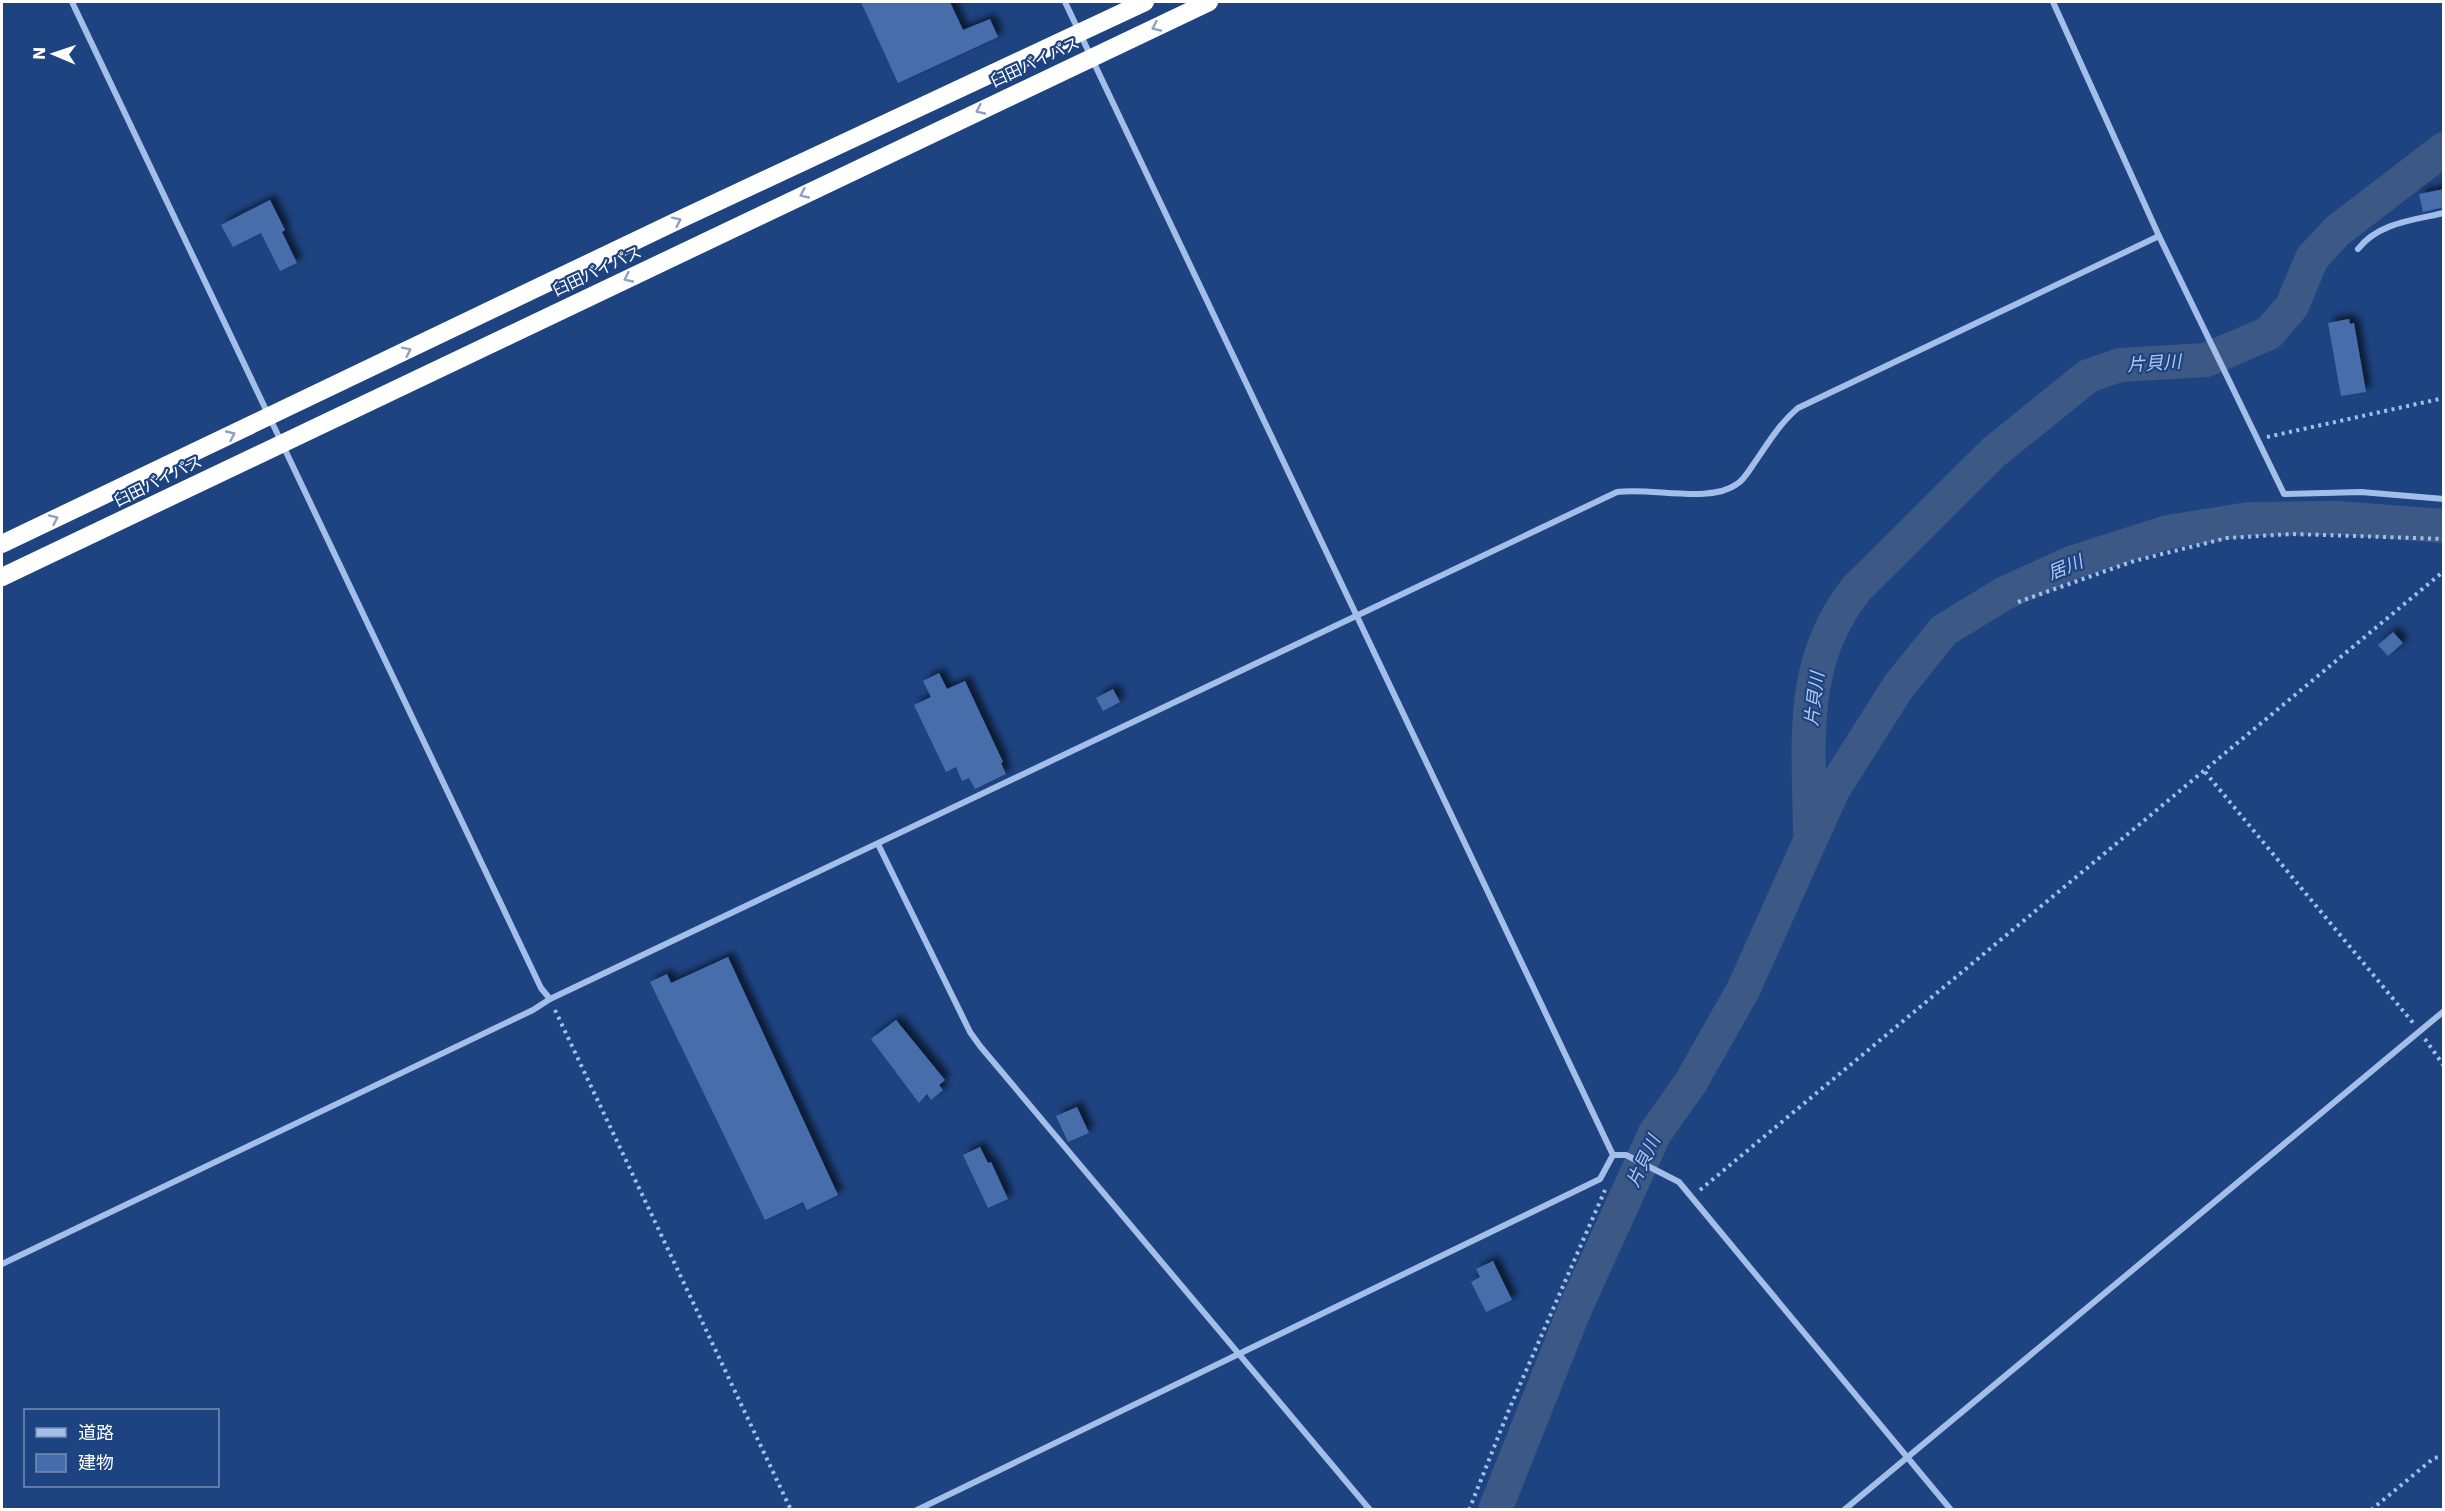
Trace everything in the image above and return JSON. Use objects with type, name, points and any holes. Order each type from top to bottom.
[{"type":"highway","name":"臼田バイパス","points":[[2,544],[681,219],[1145,2]]},
{"type":"highway","name":"臼田バイパス","points":[[2,577],[1209,2]]},
{"type":"street","points":[[72,2],[541,988],[550,999]]},
{"type":"street","points":[[1065,2],[1613,1155]]},
{"type":"street","points":[[2053,2],[2159,236],[2284,494],[2361,492],[2444,499]]},
{"type":"street","points":[[2358,249],[2367,237],[2389,226],[2444,213]]},
{"type":"street","points":[[2,1264],[533,1010],[550,999],[1617,492],[1636,490],[1702,494],[1719,492],[1737,484],[1782,423],[1798,408],[2159,236]]},
{"type":"street","points":[[879,844],[970,1032],[980,1046],[1370,1509]]},
{"type":"street","points":[[1844,1509],[2444,1011]]},
{"type":"street","points":[[1613,1155],[1626,1155],[1673,1177],[1693,1196],[1952,1509]]},
{"type":"street","points":[[917,1509],[1600,1179],[1613,1155]]},
{"type":"path","points":[[2258,439],[2444,398]]},
{"type":"path","points":[[2018,602],[2134,561],[2227,538],[2292,534],[2444,539]]},
{"type":"path","points":[[1693,1196],[2444,571]]},
{"type":"path","points":[[2205,772],[2419,1031],[2444,1066]]},
{"type":"path","points":[[550,999],[791,1509]]},
{"type":"path","points":[[1469,1509],[1508,1412],[1609,1181],[1612,1169],[1607,1165]]},
{"type":"path","points":[[2371,1509],[2434,1458],[2444,1456]]},
{"type":"building","points":[[861,2],[950,2],[963,30],[990,19],[998,37],[898,83]]},
{"type":"building","points":[[2444,189],[2444,207],[2423,212],[2419,194]]},
{"type":"building","points":[[270,200],[285,230],[282,232],[297,263],[280,271],[261,233],[233,247],[221,225]]},
{"type":"building","points":[[2349,319],[2350,324],[2354,323],[2366,392],[2341,396],[2328,323]]},
{"type":"building","points":[[2393,632],[2403,643],[2388,656],[2378,645]]},
{"type":"building","points":[[939,673],[947,689],[965,681],[1003,762],[1001,763],[1006,774],[975,789],[969,778],[962,781],[956,767],[946,772],[914,705],[931,697],[923,681]]},
{"type":"building","points":[[1113,689],[1120,702],[1103,711],[1096,698]]},
{"type":"building","points":[[728,957],[838,1195],[807,1210],[803,1202],[765,1220],[650,982],[667,974],[671,983]]},
{"type":"building","points":[[896,1020],[945,1080],[939,1085],[943,1090],[931,1100],[927,1094],[919,1103],[871,1039]]},
{"type":"building","points":[[1077,1107],[1089,1133],[1068,1142],[1056,1116]]},
{"type":"building","points":[[980,1147],[988,1163],[991,1162],[1008,1199],[988,1208],[963,1155]]},
{"type":"building","points":[[1493,1261],[1512,1300],[1486,1312],[1471,1282],[1480,1277],[1476,1269]]},
{"type":"waterway","name":"片貝川","points":[[1810,831],[1809,735],[1816,674],[1825,644],[1838,616],[1857,588],[1994,452],[2088,376],[2120,365],[2206,360],[2269,333],[2292,306],[2312,258],[2337,231],[2444,149]]},
{"type":"waterway","name":"居川","points":[[1495,1510],[1574,1311],[1655,1133],[1691,1082],[1743,990],[1833,790],[1898,687],[1944,630],[2005,593],[2071,563],[2168,532],[2249,519],[2338,518],[2444,526]]}]
